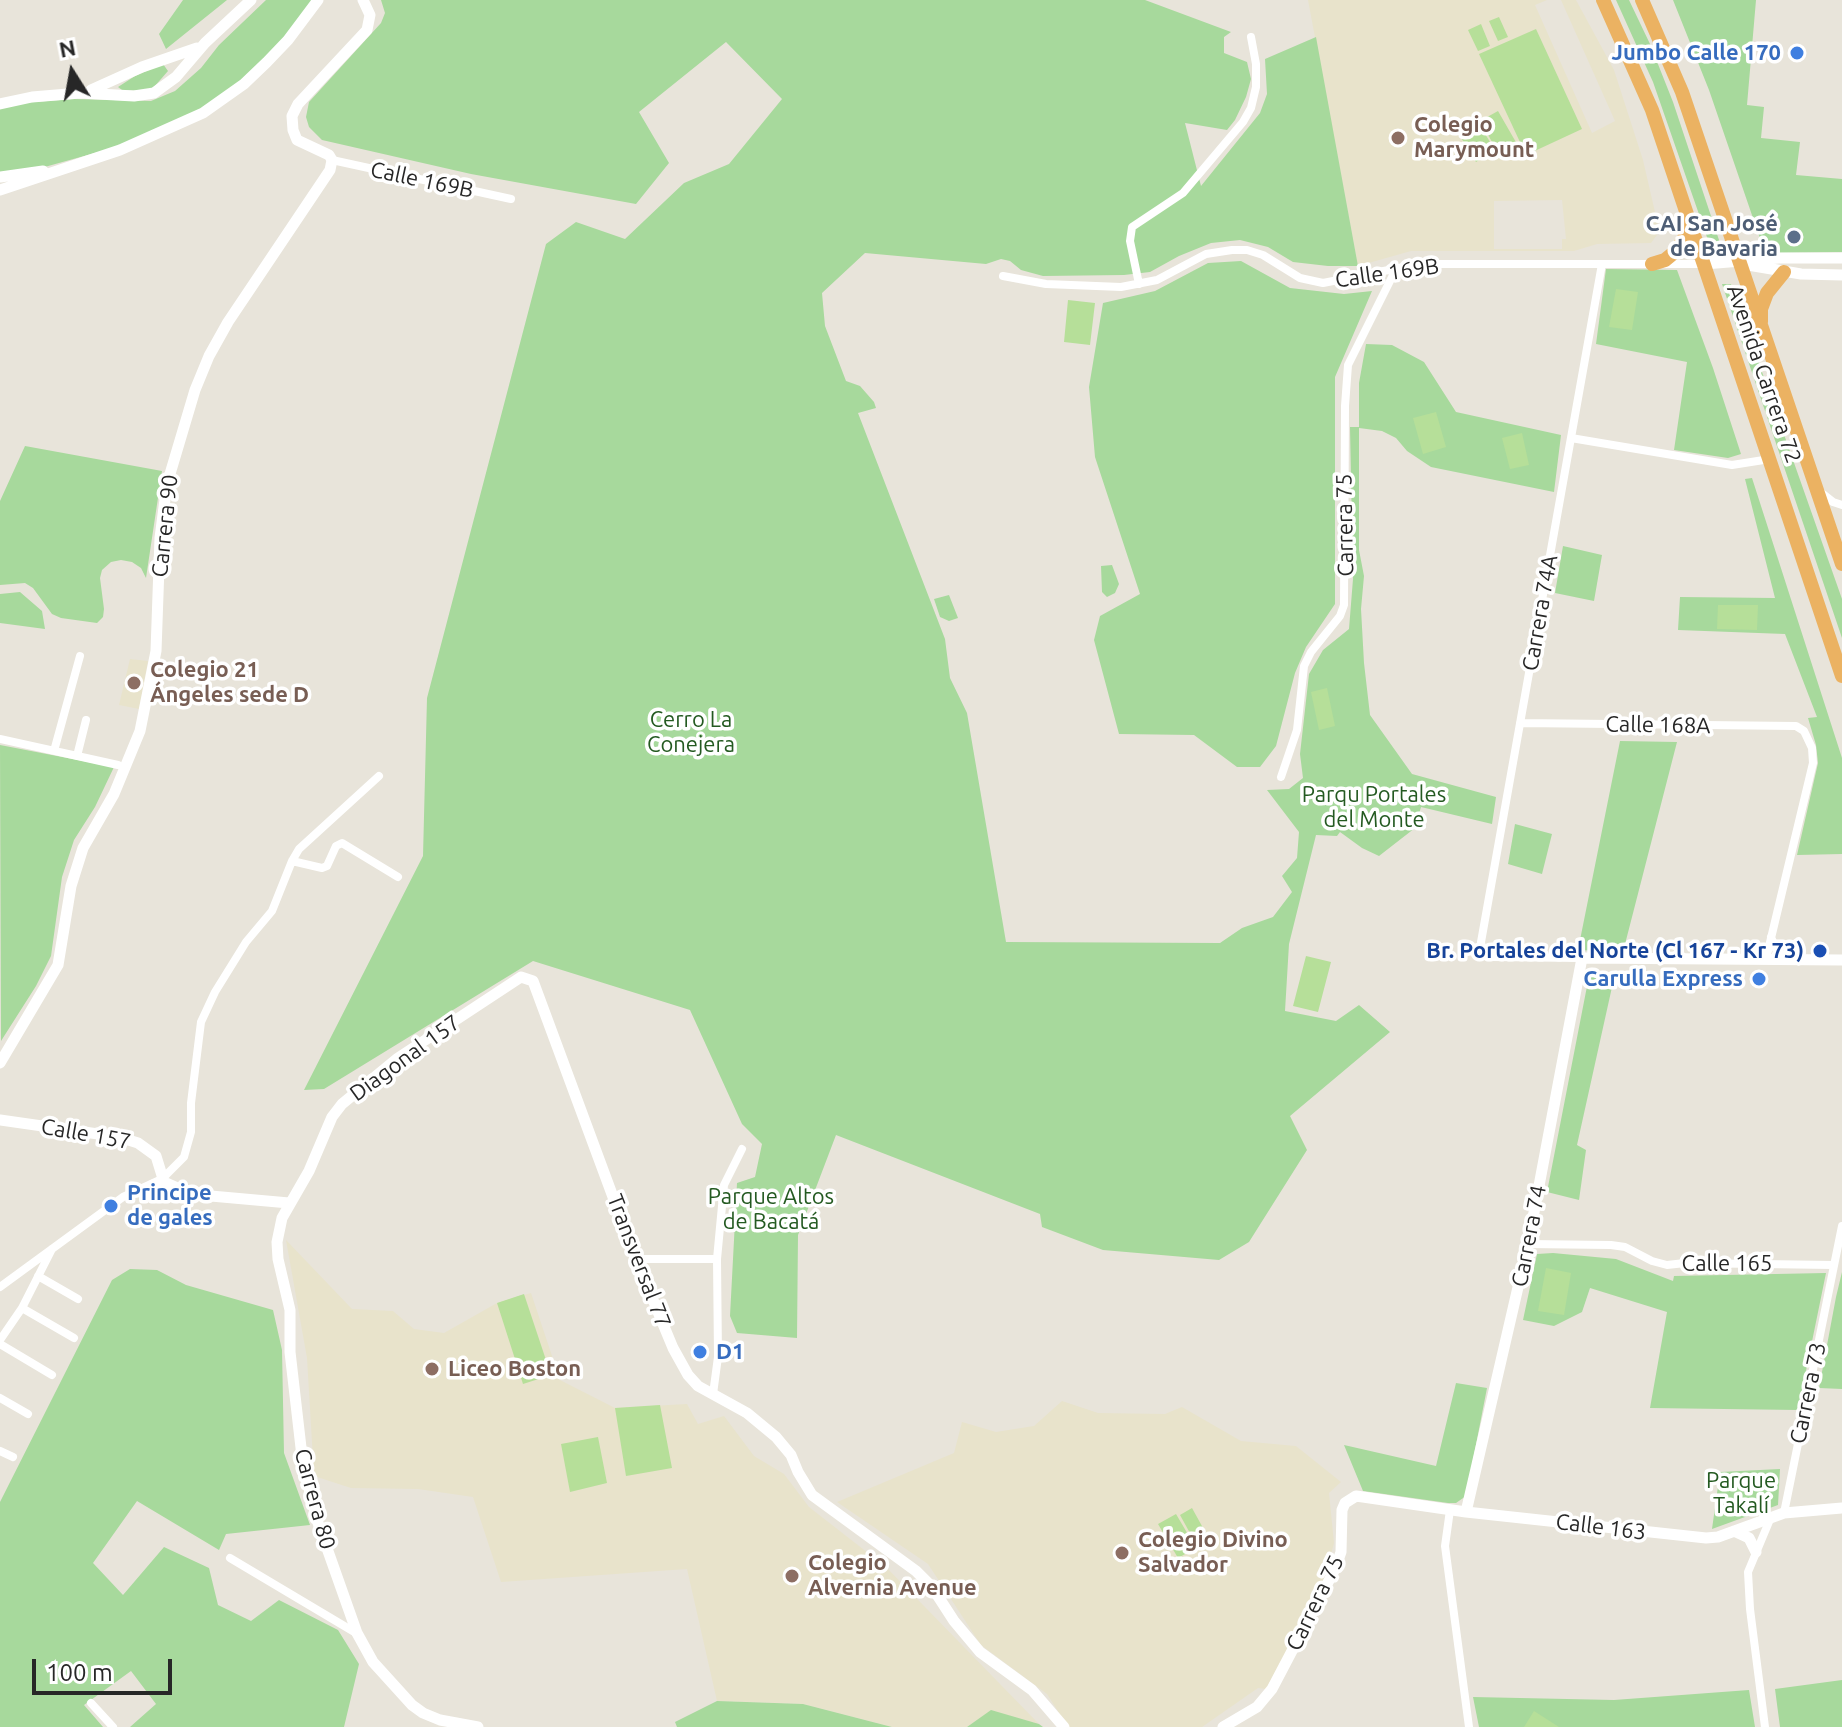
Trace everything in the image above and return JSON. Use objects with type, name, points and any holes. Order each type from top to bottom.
[{"type":"highway","name":"Avenida Carrera 72","points":[[1603,0],[1645,91],[1842,676]]},
{"type":"highway","name":"Avenida Carrera 72","points":[[1642,0],[1682,92],[1842,564]]},
{"type":"highway","points":[[1652,264],[1671,256],[1680,246],[1685,237],[1687,218]]},
{"type":"highway","points":[[1761,327],[1761,309],[1767,293],[1784,272]]},
{"type":"street","points":[[0,104],[32,97],[80,93],[134,96],[154,93],[176,77],[205,43],[251,0]]},
{"type":"street","points":[[0,190],[75,166],[203,113],[244,84],[288,40],[318,0]]},
{"type":"street","points":[[304,20],[324,0]]},
{"type":"street","points":[[332,160],[329,155],[297,140],[292,116],[298,104],[367,30],[370,15],[363,1]]},
{"type":"street","points":[[1139,284],[1130,241],[1132,227],[1183,193],[1243,122],[1251,108],[1256,87],[1251,37]]},
{"type":"street","points":[[80,93],[111,83],[142,67],[188,53],[205,43]]},
{"type":"street","name":"Calle 169B","points":[[332,160],[511,199]]},
{"type":"street","name":"Carrera 90","points":[[0,1063],[58,965],[71,886],[80,857],[114,794],[140,731],[156,651],[150,623],[167,484],[195,390],[228,322],[322,185],[332,160]]},
{"type":"street","points":[[0,177],[75,166]]},
{"type":"street","name":"Calle 169B","points":[[1003,276],[1046,284],[1102,288],[1139,284],[1169,275],[1206,254],[1232,250],[1263,255],[1311,282],[1338,281],[1426,264],[1704,264],[1779,258],[1842,258]]},
{"type":"street","name":"Calle 169B","points":[[1739,263],[1784,272],[1842,275]]},
{"type":"street","name":"Carrera 74A","points":[[1582,958],[1491,957],[1483,952],[1481,942],[1602,264]]},
{"type":"street","name":"Carrera 75","points":[[1281,777],[1297,730],[1304,666],[1311,652],[1340,616],[1344,605],[1348,365],[1396,269]]},
{"type":"street","points":[[1571,438],[1732,465],[1770,459]]},
{"type":"street","points":[[1816,488],[1833,502],[1842,505]]},
{"type":"street","points":[[54,751],[80,656]]},
{"type":"street","points":[[77,756],[86,720]]},
{"type":"street","name":"Calle 168A","points":[[1520,723],[1796,726],[1804,731],[1813,763],[1771,936]]},
{"type":"street","points":[[0,739],[118,765]]},
{"type":"street","points":[[0,1287],[123,1197],[162,1179],[184,1157],[189,1148],[201,1022],[215,992],[246,942],[272,911],[299,849],[379,776]]},
{"type":"street","points":[[292,861],[322,868],[327,866],[336,846],[347,844],[398,877]]},
{"type":"street","points":[[1766,959],[1771,936]]},
{"type":"street","points":[[1771,936],[1776,949],[1787,959]]},
{"type":"street","points":[[1582,958],[1842,960]]},
{"type":"street","name":"Carrera 74","points":[[1466,1512],[1528,1244],[1582,958]]},
{"type":"street","name":"Diagonal 157","points":[[289,1203],[309,1171],[332,1117],[352,1095],[398,1058],[521,977]]},
{"type":"street","name":"Transversal 77","points":[[521,977],[533,981],[636,1259],[681,1365],[693,1381],[747,1413],[776,1437],[791,1455],[812,1495],[916,1571],[932,1587],[954,1621],[980,1652],[1032,1690],[1064,1727]]},
{"type":"street","name":"Calle 157","points":[[0,1120],[98,1133],[138,1143],[156,1156],[162,1179]]},
{"type":"street","points":[[713,1394],[718,1357],[717,1259],[724,1185],[742,1149]]},
{"type":"street","points":[[162,1179],[168,1185],[191,1193],[289,1203]]},
{"type":"street","name":"Carrera 80","points":[[289,1203],[277,1242],[290,1310],[290,1352],[303,1465],[317,1520],[357,1633],[373,1662],[412,1705],[440,1720],[478,1727]]},
{"type":"street","name":"Carrera 73","points":[[1784,1513],[1842,1226]]},
{"type":"street","name":"Calle 165","points":[[1528,1244],[1625,1247],[1667,1265],[1834,1265]]},
{"type":"street","points":[[52,1375],[0,1342],[55,1245]]},
{"type":"street","points":[[636,1259],[717,1259]]},
{"type":"street","points":[[38,1276],[78,1299]]},
{"type":"street","points":[[22,1308],[74,1338]]},
{"type":"street","points":[[0,1398],[28,1414]]},
{"type":"street","points":[[0,1451],[13,1457]]},
{"type":"street","name":"Carrera 75","points":[[1223,1727],[1257,1707],[1272,1689],[1335,1569],[1343,1542],[1342,1510],[1345,1503],[1356,1496]]},
{"type":"street","name":"Calle 163","points":[[1356,1496],[1695,1538],[1718,1537],[1784,1513],[1842,1508]]},
{"type":"street","points":[[1450,1510],[1445,1546],[1469,1727]]},
{"type":"street","points":[[1765,1727],[1748,1572],[1771,1517]]},
{"type":"street","points":[[1734,1531],[1749,1538],[1756,1552]]},
{"type":"street","points":[[230,1558],[357,1633]]},
{"type":"street","points":[[91,1703],[113,1727]]},
{"type":"shaded area","name":"Colegio Marymount","points":[[1308,0],[1547,0],[1535,5],[1592,133],[1615,121],[1561,0],[1576,0],[1614,70],[1643,160],[1658,225],[1657,235],[1651,243],[1597,244],[1574,251],[1411,251],[1358,266]],"holes":[[[1562,200],[1566,239],[1562,239],[1562,249],[1494,249],[1494,201]]]},
{"type":"shaded area","name":"Colegio 21 Ángeles sede D","points":[[130,659],[148,661],[139,709],[119,705]]},
{"type":"shaded area","points":[[286,1240],[352,1309],[393,1311],[414,1329],[444,1333],[497,1303],[531,1293],[560,1380],[615,1408],[687,1404],[698,1424],[724,1416],[754,1456],[784,1474],[809,1507],[886,1567],[1039,1724],[991,1711],[967,1727],[892,1727],[803,1704],[717,1701],[687,1569],[501,1582],[473,1497],[418,1489],[351,1488],[314,1476],[307,1358]]},
{"type":"shaded area","name":"Colegio Divino Salvador","points":[[1062,1401],[1098,1413],[1165,1414],[1182,1407],[1241,1441],[1296,1446],[1341,1482],[1329,1493],[1334,1543],[1323,1584],[1266,1689],[1258,1688],[1202,1727],[1068,1727],[1047,1694],[981,1645],[928,1564],[837,1502],[954,1453],[962,1422],[996,1432],[1034,1426]]},
{"type":"green space","points":[[183,0],[227,0],[166,49],[159,34]]},
{"type":"green space","points":[[266,0],[316,0],[275,53],[236,89],[195,114],[138,141],[41,168],[0,173],[0,109],[21,103],[74,99],[151,101],[175,91]]},
{"type":"green space","name":"Cerro La Conejera","points":[[381,0],[1145,0],[1231,32],[1224,37],[1224,53],[1247,62],[1251,79],[1246,97],[1227,130],[1185,123],[1201,186],[1260,113],[1267,94],[1265,59],[1316,37],[1358,266],[1293,262],[1268,247],[1240,240],[1211,243],[1150,272],[1124,275],[1043,276],[1021,270],[1010,261],[1001,259],[986,264],[865,253],[822,293],[825,326],[846,381],[860,386],[874,402],[876,408],[858,413],[945,639],[950,678],[967,713],[1006,942],[1220,943],[1242,928],[1273,917],[1292,892],[1282,876],[1297,858],[1299,832],[1267,790],[1289,789],[1303,778],[1300,754],[1309,674],[1323,650],[1349,629],[1353,579],[1350,427],[1359,427],[1359,383],[1366,344],[1392,345],[1424,362],[1456,412],[1561,435],[1554,492],[1431,467],[1407,451],[1396,438],[1382,431],[1359,428],[1359,550],[1364,576],[1361,609],[1370,715],[1412,774],[1496,797],[1492,824],[1421,807],[1415,828],[1379,856],[1340,832],[1337,836],[1316,835],[1289,944],[1285,1011],[1336,1021],[1359,1005],[1390,1032],[1290,1116],[1307,1150],[1249,1242],[1219,1260],[1103,1250],[1042,1227],[1040,1214],[836,1135],[798,1235],[797,1338],[737,1333],[730,1316],[737,1183],[755,1177],[762,1144],[742,1124],[690,1010],[533,961],[324,1089],[304,1090],[423,856],[427,698],[546,244],[576,222],[625,239],[684,183],[729,164],[782,99],[726,42],[639,112],[669,163],[636,204],[471,174],[322,140],[309,127],[306,117],[309,102],[381,23],[385,13]]},
{"type":"green space","points":[[1616,0],[1629,0],[1650,44],[1673,102],[1720,243],[1709,243],[1653,82]]},
{"type":"green space","points":[[1673,0],[1756,0],[1747,105],[1764,107],[1761,138],[1800,142],[1796,175],[1842,179],[1842,252],[1765,253],[1709,90]]},
{"type":"green space","points":[[1499,17],[1508,37],[1498,41],[1489,21]]},
{"type":"green space","points":[[1481,24],[1490,46],[1478,51],[1468,30]]},
{"type":"green space","points":[[1536,29],[1582,129],[1526,155],[1479,54]]},
{"type":"green space","points":[[163,64],[168,71],[154,87],[146,91],[122,90],[118,87],[135,76]]},
{"type":"green space","points":[[1498,111],[1517,144],[1499,154],[1480,121]]},
{"type":"green space","points":[[1474,116],[1495,150],[1476,162],[1455,128]]},
{"type":"green space","points":[[1241,261],[1290,288],[1344,294],[1372,291],[1335,377],[1335,604],[1306,647],[1295,673],[1276,746],[1260,767],[1237,767],[1194,735],[1119,734],[1094,640],[1100,616],[1140,594],[1095,457],[1089,387],[1103,303],[1155,291],[1208,263]]},
{"type":"green space","points":[[1606,269],[1677,270],[1741,454],[1728,458],[1674,450],[1687,362],[1596,344]]},
{"type":"green space","points":[[1722,284],[1731,284],[1842,599],[1842,638]]},
{"type":"green space","points":[[1616,289],[1638,292],[1632,330],[1609,327]]},
{"type":"green space","points":[[1068,300],[1095,303],[1090,345],[1064,342]]},
{"type":"green space","points":[[1436,412],[1446,447],[1423,454],[1413,418]]},
{"type":"green space","points":[[1522,433],[1529,465],[1510,469],[1502,438]]},
{"type":"green space","points":[[25,446],[162,471],[146,578],[141,568],[121,560],[111,562],[102,570],[100,578],[104,609],[103,617],[97,623],[52,614],[33,588],[25,583],[0,585],[0,501]]},
{"type":"green space","points":[[1752,478],[1842,758],[1842,854],[1797,855],[1818,763],[1808,718],[1817,717],[1785,634],[1678,630],[1680,597],[1775,598],[1745,479]]},
{"type":"green space","points":[[1563,546],[1602,555],[1594,601],[1555,593]]},
{"type":"green space","points":[[1112,565],[1119,584],[1115,593],[1107,597],[1102,592],[1101,566]]},
{"type":"green space","points":[[20,592],[42,611],[45,629],[0,623],[0,594]]},
{"type":"green space","points":[[949,595],[958,618],[949,621],[940,617],[934,599]]},
{"type":"green space","points":[[1718,605],[1758,605],[1757,630],[1717,629]]},
{"type":"green space","points":[[1327,688],[1335,726],[1319,730],[1311,692]]},
{"type":"green space","points":[[1620,741],[1677,742],[1623,952],[1578,950]]},
{"type":"green space","points":[[0,745],[114,767],[95,807],[74,840],[62,877],[51,956],[1,1041]]},
{"type":"green space","points":[[1515,824],[1552,834],[1542,874],[1508,864]]},
{"type":"green space","points":[[1306,956],[1331,962],[1318,1012],[1293,1006]]},
{"type":"green space","points":[[1589,976],[1614,978],[1577,1145],[1586,1150],[1579,1200],[1547,1192]]},
{"type":"green space","points":[[1537,1254],[1616,1259],[1673,1281],[1674,1276],[1826,1273],[1798,1410],[1650,1408],[1667,1312],[1590,1288],[1582,1312],[1554,1326],[1523,1320]]},
{"type":"green space","points":[[1546,1268],[1571,1273],[1564,1315],[1538,1311]]},
{"type":"green space","points":[[130,1269],[157,1270],[186,1285],[273,1310],[282,1350],[284,1453],[310,1525],[226,1534],[219,1550],[137,1501],[93,1563],[123,1595],[164,1547],[209,1568],[218,1605],[251,1621],[279,1600],[338,1630],[359,1664],[344,1727],[130,1727],[156,1704],[131,1671],[84,1705],[103,1727],[0,1727],[0,1502],[112,1280]]},
{"type":"green space","points":[[1842,1272],[1842,1389],[1819,1388],[1836,1297]]},
{"type":"green space","points":[[524,1294],[551,1375],[523,1384],[497,1303]]},
{"type":"green space","points":[[1456,1383],[1487,1388],[1466,1496],[1456,1503],[1448,1503],[1363,1491],[1344,1445],[1436,1466]]},
{"type":"green space","points":[[660,1405],[672,1468],[626,1476],[615,1408]]},
{"type":"green space","points":[[598,1437],[607,1483],[570,1492],[561,1444]]},
{"type":"green space","name":"Parque Takalí","points":[[1780,1469],[1778,1505],[1712,1529],[1720,1472]]},
{"type":"green space","points":[[1192,1508],[1208,1537],[1196,1544],[1180,1515]]},
{"type":"green space","points":[[1176,1514],[1196,1548],[1178,1558],[1158,1524]]},
{"type":"green space","points":[[1842,1680],[1842,1727],[1780,1727],[1775,1689]]},
{"type":"green space","points":[[1749,1690],[1755,1727],[1479,1727],[1473,1697],[1614,1700]]},
{"type":"green space","points":[[717,1701],[803,1704],[892,1727],[677,1727],[675,1722]]},
{"type":"green space","points":[[991,1710],[1039,1724],[1043,1727],[967,1727]]},
{"type":"green space","points":[[1534,1711],[1559,1727],[1524,1727]]},
{"type":"place","name":"Jumbo Calle 170","points":[[1797,53]]},
{"type":"place","name":"Colegio Marymount","points":[[1398,138]]},
{"type":"place","name":"CAI San José de Bavaria","points":[[1794,237]]},
{"type":"place","name":"Colegio 21 Ángeles sede D","points":[[134,683]]},
{"type":"place","name":"Br. Portales del Norte (Cl 167 - Kr 73)","points":[[1820,951]]},
{"type":"place","name":"Carulla Express","points":[[1759,979]]},
{"type":"place","name":"Principe de gales","points":[[111,1206]]},
{"type":"place","name":"D1","points":[[700,1352]]},
{"type":"place","name":"Liceo Boston","points":[[432,1369]]},
{"type":"place","name":"Colegio Divino Salvador","points":[[1122,1553]]},
{"type":"place","name":"Colegio Alvernia Avenue","points":[[792,1576]]},
{"type":"park label","name":"Parqu Portales del Monte","points":[[1374,808]]},
{"type":"park label","name":"Parque Altos de Bacatá","points":[[771,1210]]}]
